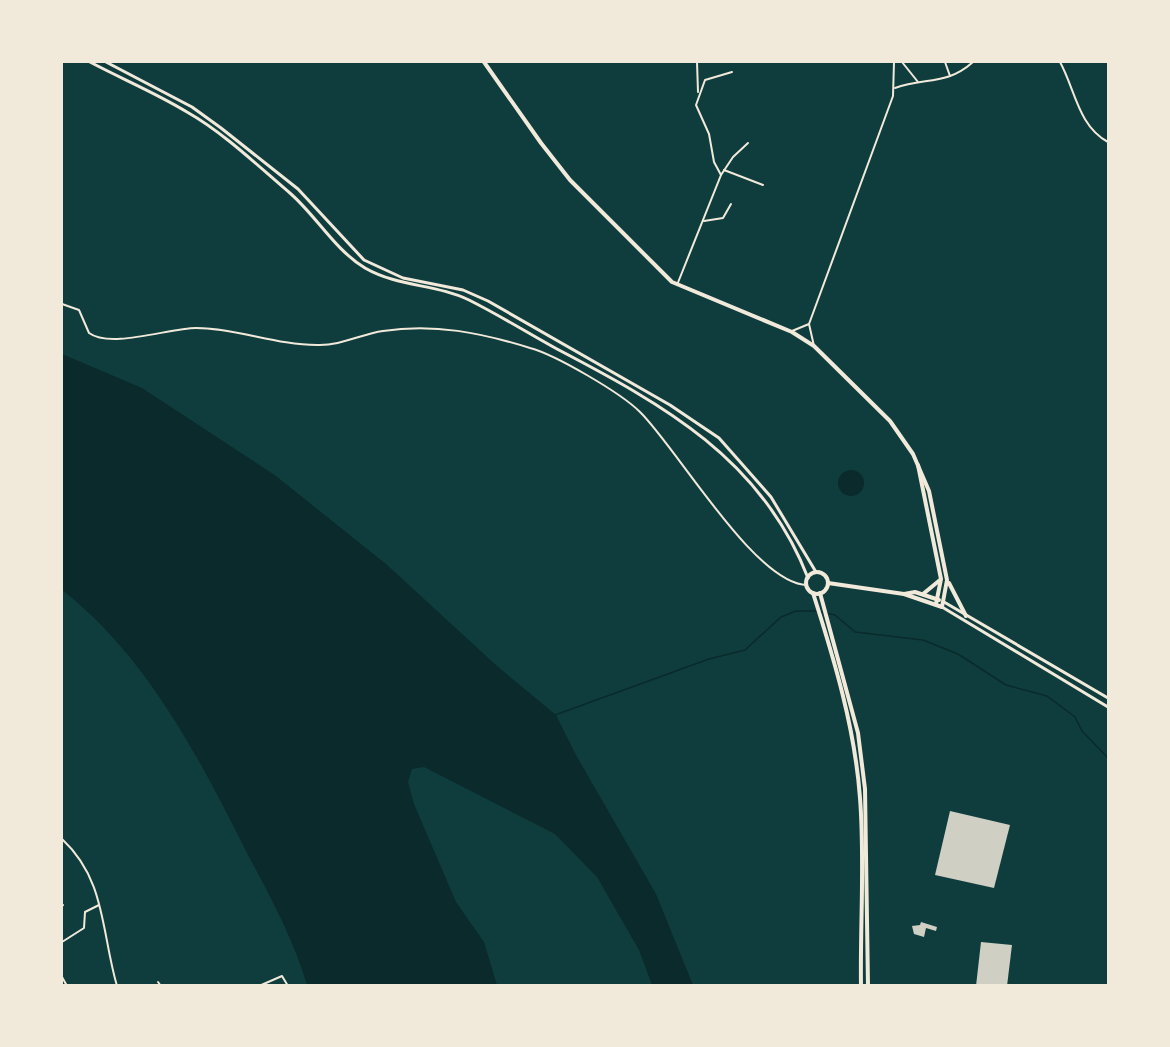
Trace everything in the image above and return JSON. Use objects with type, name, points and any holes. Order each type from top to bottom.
[{"type":"main road","points":[[484,62],[570,180],[677,285],[792,332],[814,346],[890,422],[917,462],[929,491],[948,580],[966,616]]},
{"type":"main road","points":[[917,462],[941,579],[936,604]]},
{"type":"main road","points":[[828,583],[823,574],[816,572],[808,578],[807,585],[813,593],[822,622],[850,732],[860,798],[861,986]]},
{"type":"main road","points":[[922,594],[941,579]]},
{"type":"main road","points":[[943,605],[948,580]]},
{"type":"main road","points":[[820,593],[828,583]]},
{"type":"main road","points":[[828,583],[904,594],[922,594],[938,599],[943,605]]},
{"type":"main road","points":[[813,593],[820,593]]},
{"type":"main road","points":[[820,593],[858,732],[865,789],[868,986]]},
{"type":"main road","points":[[904,594],[943,605]]},
{"type":"street","points":[[90,62],[188,112],[204,123],[292,196],[330,237],[364,267],[393,281],[457,294],[649,400],[699,433],[769,505],[786,531],[808,578]]},
{"type":"street","points":[[106,62],[192,107],[221,128],[298,189],[364,261],[403,278],[463,290],[488,301],[700,424],[741,461],[771,497],[816,572]]},
{"type":"street","points":[[697,62],[699,93]]},
{"type":"street","points":[[814,346],[809,324],[895,88],[894,62]]},
{"type":"street","points":[[902,62],[918,82]]},
{"type":"street","points":[[945,62],[950,76]]},
{"type":"street","points":[[895,88],[918,82],[935,82],[973,62]]},
{"type":"street","points":[[1060,62],[1078,109],[1096,134],[1108,142]]},
{"type":"street","points":[[721,175],[714,162],[709,134],[696,105],[705,80],[732,72]]},
{"type":"street","points":[[677,285],[721,175],[748,143]]},
{"type":"street","points":[[724,170],[763,185]]},
{"type":"street","points":[[703,221],[720,220],[732,204]]},
{"type":"street","points":[[62,304],[79,310],[89,333],[108,339],[199,327],[280,341],[322,345],[346,342],[380,331],[418,327],[459,329],[534,349],[622,398],[638,410],[658,431],[714,508],[749,547],[789,581],[807,585]]},
{"type":"street","points":[[792,332],[809,324]]},
{"type":"street","points":[[943,605],[1108,698]]},
{"type":"street","points":[[943,605],[1108,707]]},
{"type":"street","points":[[62,838],[87,868],[94,881],[117,986]]},
{"type":"street","points":[[62,942],[84,928],[85,912],[99,905]]},
{"type":"street","points":[[259,986],[282,975],[288,986]]},
{"type":"street","points":[[62,977],[67,986]]},
{"type":"water","points":[[62,354],[142,388],[276,476],[386,564],[497,666],[556,715],[576,755],[656,894],[693,985],[652,985],[639,950],[597,877],[555,834],[424,767],[412,769],[408,782],[414,804],[456,902],[484,942],[497,985],[307,985],[288,934],[272,901],[190,746],[145,677],[120,645],[62,590]]},
{"type":"water","points":[[851,470],[860,474],[864,483],[860,492],[851,496],[842,492],[838,483],[842,474]]},
{"type":"building","points":[[950,811],[1010,825],[994,888],[935,875]]},
{"type":"building","points":[[921,922],[937,927],[936,931],[926,928],[924,937],[914,934],[912,926],[920,925]]},
{"type":"building","points":[[981,942],[1012,945],[1007,986],[976,986]]},
{"type":"waterway","points":[[555,715],[709,659],[745,650],[781,617],[796,611],[816,611]]},
{"type":"waterway","points":[[821,612],[835,615],[855,632],[923,640],[958,654],[1006,685],[1047,696],[1075,717],[1082,731],[1108,758]]}]
